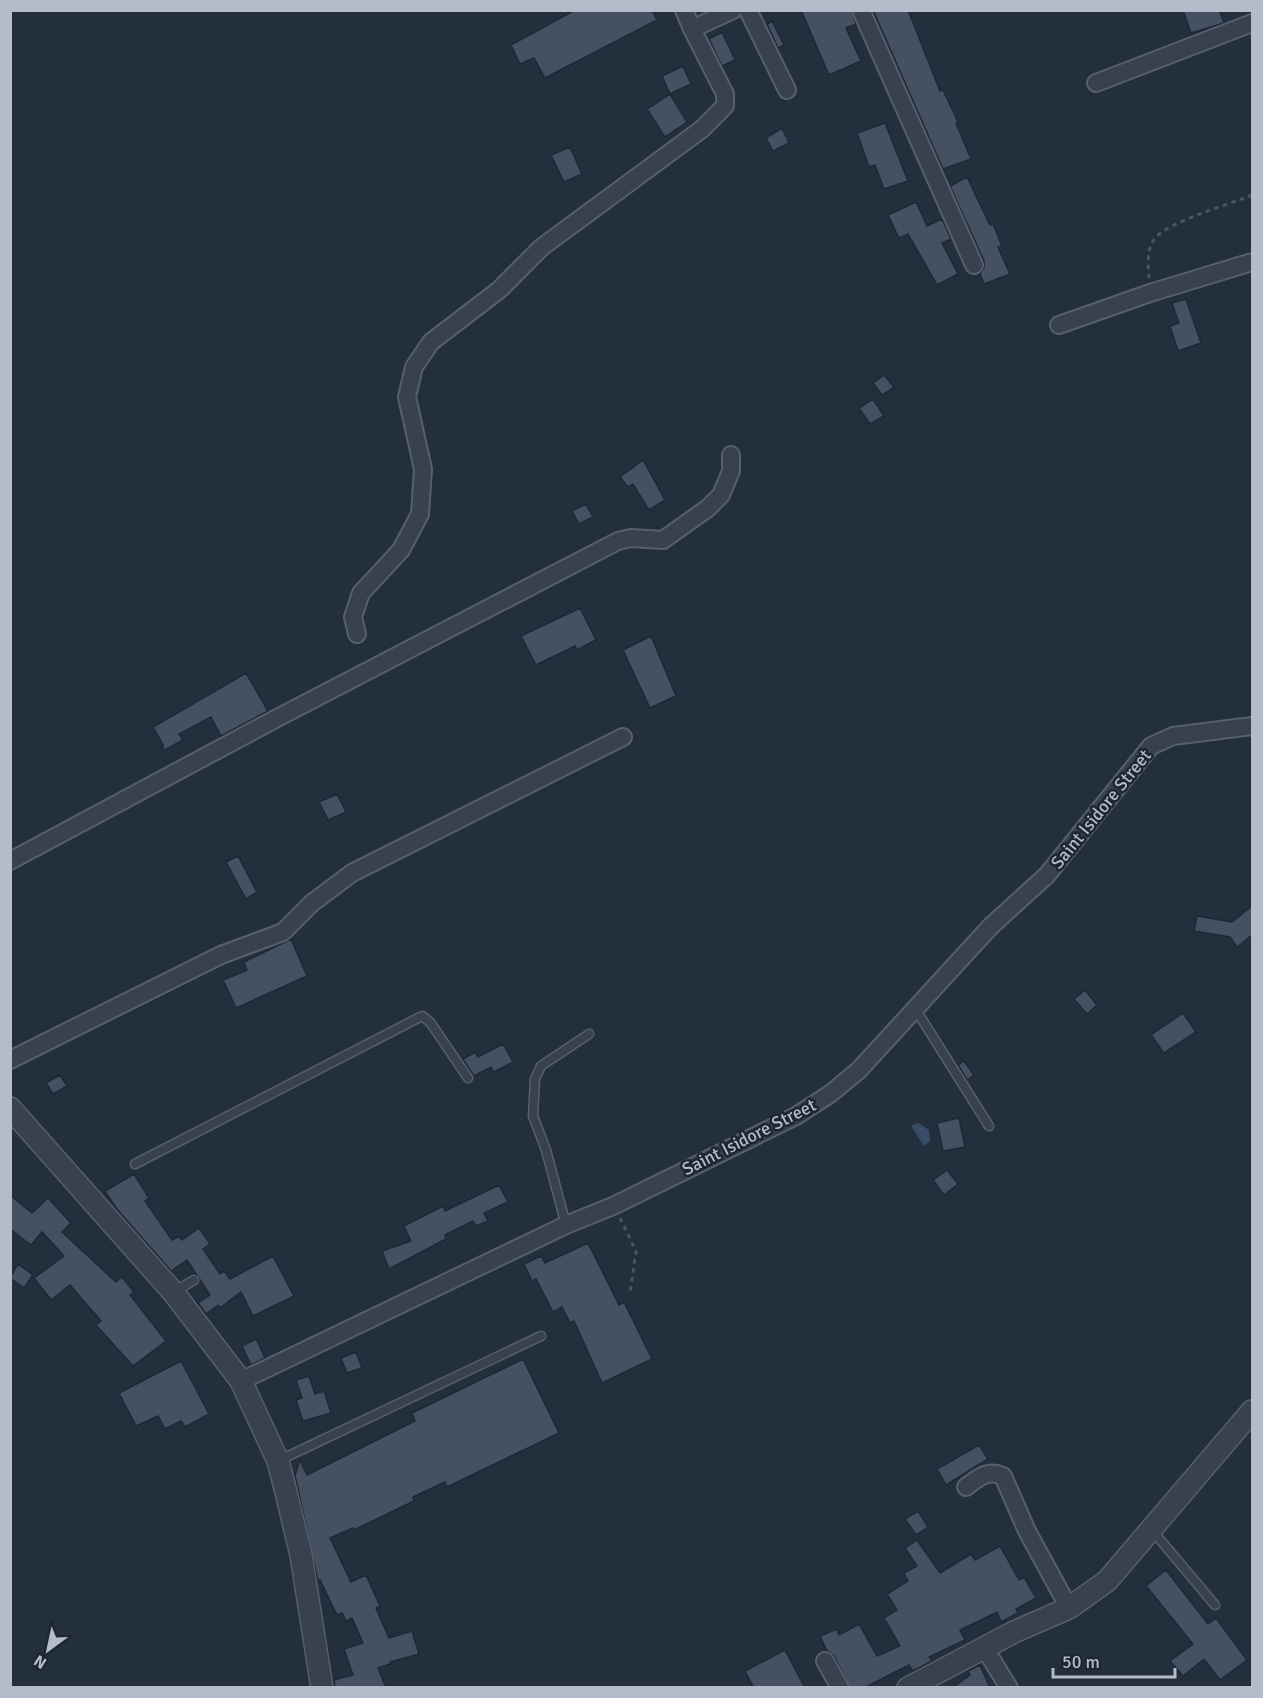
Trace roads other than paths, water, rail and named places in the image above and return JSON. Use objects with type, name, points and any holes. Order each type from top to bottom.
[{"type":"street","points":[[357,634],[353,617],[361,592],[401,550],[420,514],[423,469],[407,397],[414,367],[431,342],[499,290],[542,247],[702,129],[724,106],[725,94],[684,10]]},
{"type":"street","points":[[692,29],[734,10]]},
{"type":"street","points":[[748,10],[787,90]]},
{"type":"street","points":[[861,10],[974,265]]},
{"type":"street","points":[[1096,83],[1252,23]]},
{"type":"street","points":[[1059,325],[1150,293],[1252,262]]},
{"type":"street","points":[[10,861],[281,716],[618,541],[631,538],[663,540],[715,502],[731,471],[731,455]]},
{"type":"street","name":"Saint Isidore Street","points":[[241,1381],[566,1225],[613,1206],[796,1116],[830,1094],[859,1071],[992,926],[1047,875],[1151,746],[1173,736],[1252,726]]},
{"type":"street","points":[[10,1060],[221,955],[283,932],[312,903],[352,873],[623,737]]},
{"type":"street","points":[[10,1108],[173,1292],[241,1381],[278,1461],[301,1555],[322,1688]]},
{"type":"street","points":[[908,1688],[984,1647],[1070,1608],[1107,1581],[1252,1412]]},
{"type":"street","points":[[966,1487],[987,1473],[995,1472],[1003,1476],[1028,1531],[1070,1608]]},
{"type":"street","points":[[984,1647],[1009,1688]]},
{"type":"street","points":[[825,1660],[840,1688]]},
{"type":"lane","points":[[916,1010],[989,1126]]},
{"type":"lane","points":[[135,1164],[422,1016],[430,1022],[468,1078]]},
{"type":"lane","points":[[566,1225],[546,1150],[533,1116],[535,1079],[541,1066],[589,1034]]},
{"type":"lane","points":[[173,1292],[194,1280]]},
{"type":"lane","points":[[278,1461],[540,1336]]},
{"type":"lane","points":[[1151,1529],[1215,1605]]},
{"type":"water","points":[[918,1123],[929,1130],[930,1141],[924,1146],[911,1126]]}]
